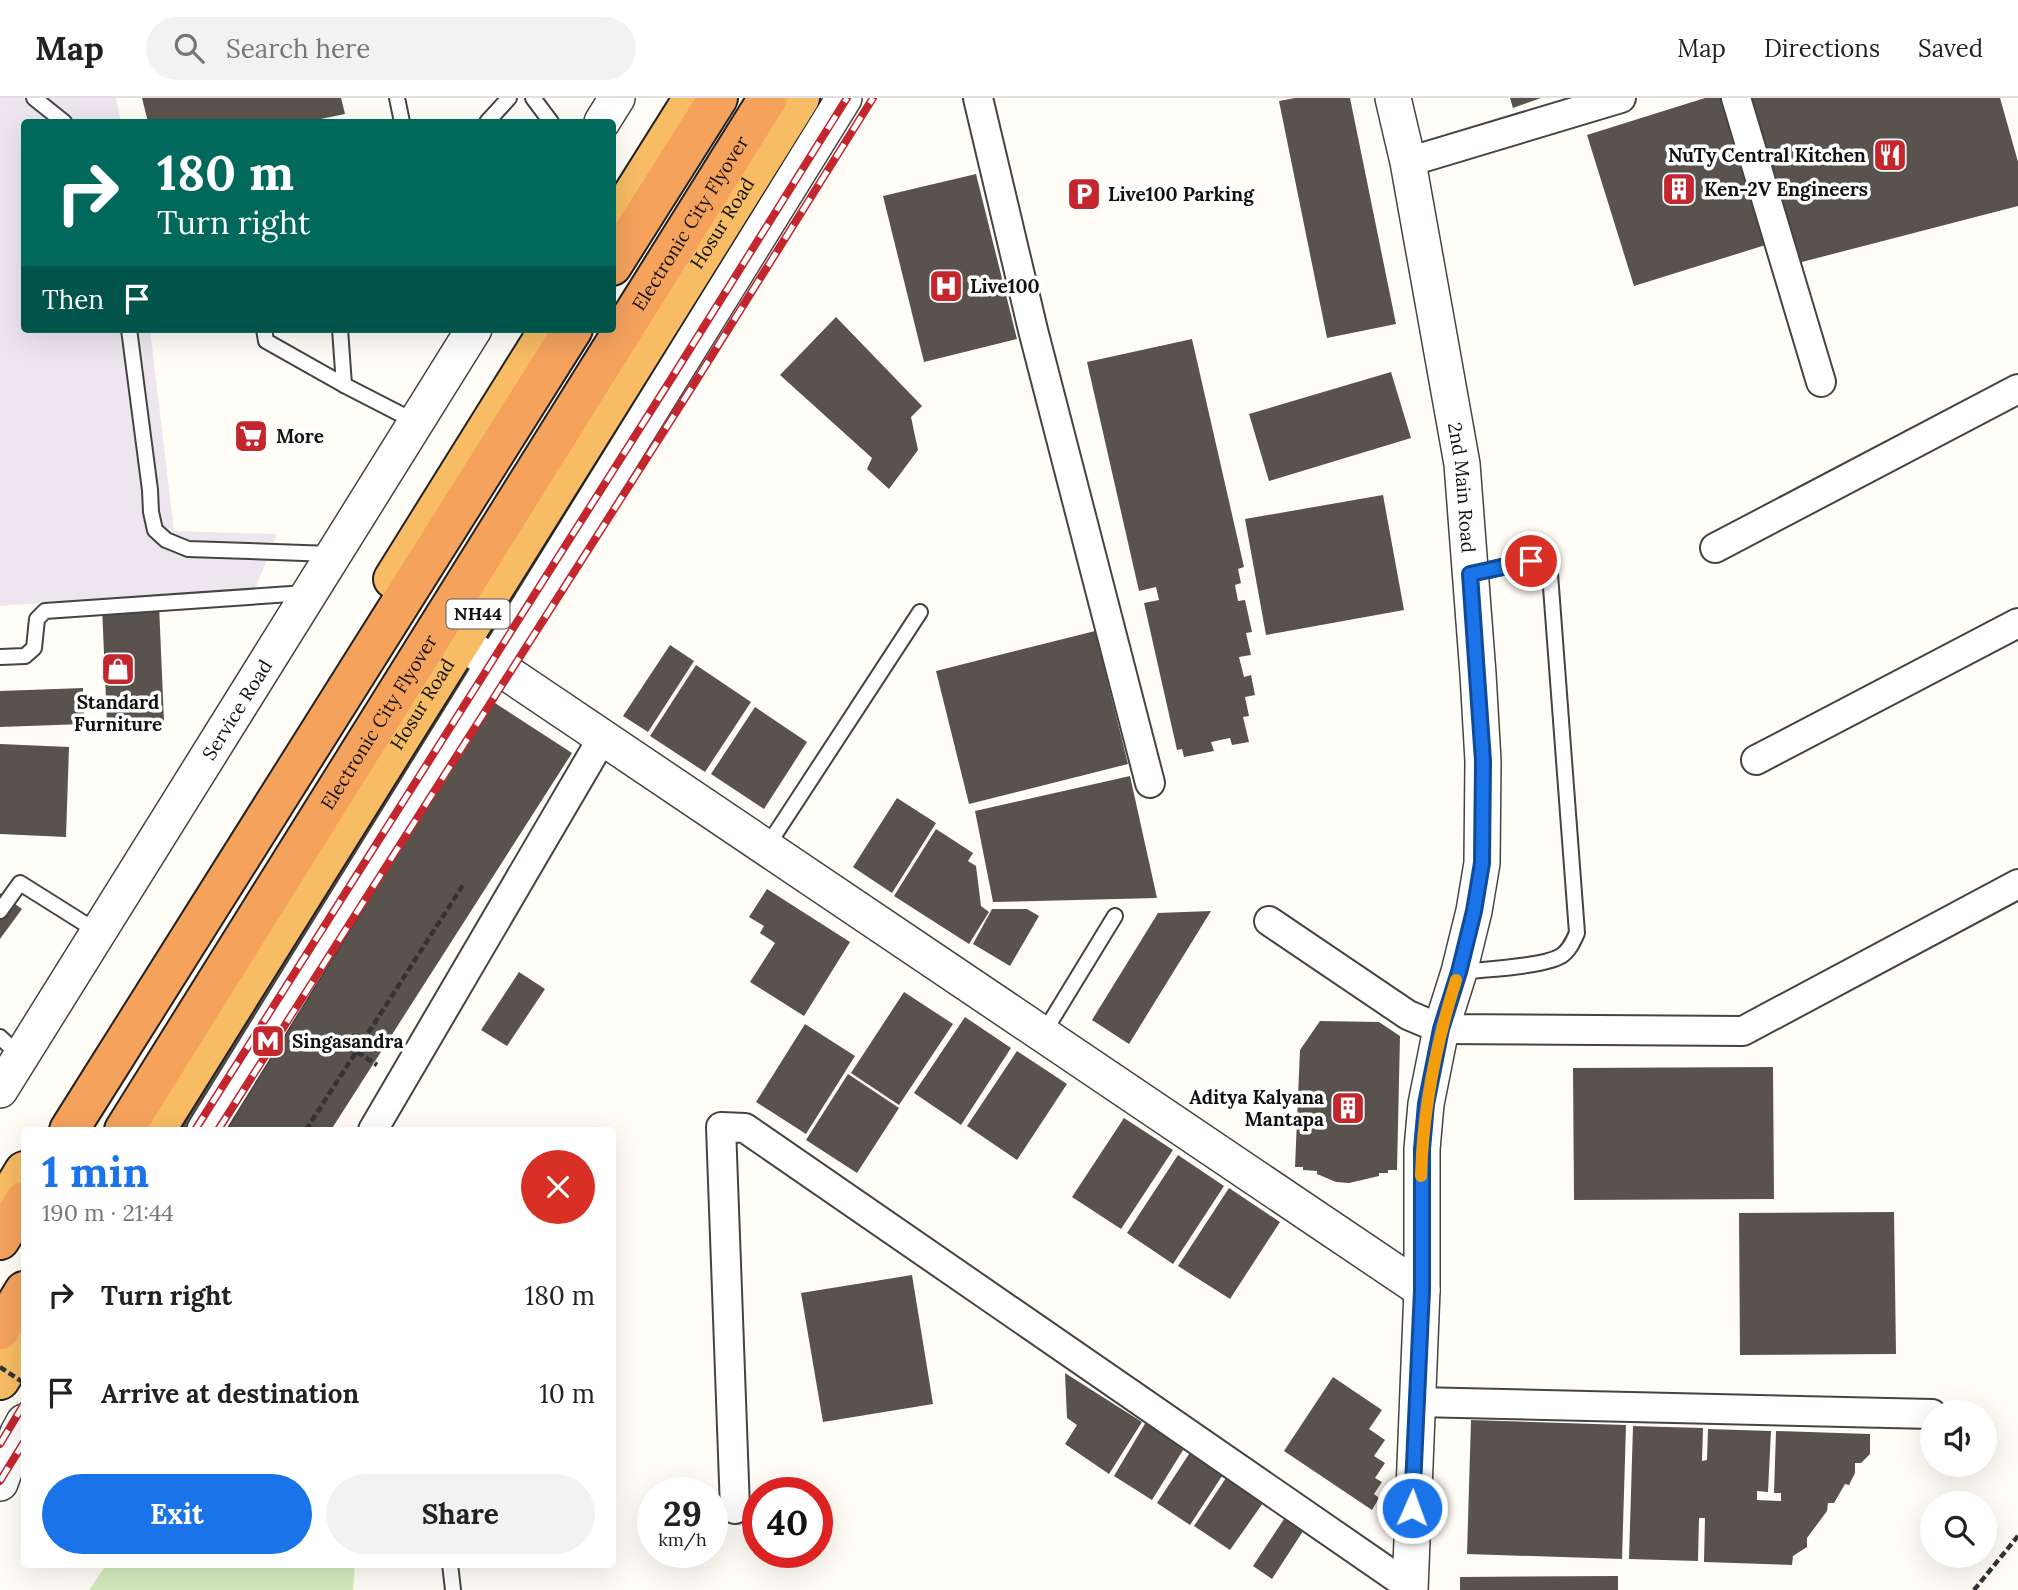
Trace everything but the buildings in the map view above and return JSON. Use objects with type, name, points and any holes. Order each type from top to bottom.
[{"type":"highway","points":[[616,221],[693,98]]},
{"type":"highway","points":[[616,261],[718,98]]},
{"type":"highway","name":"Electronic City Flyover","points":[[126,1127],[768,98]]},
{"type":"highway","name":"Hosur Road","points":[[158,1127],[800,98]]},
{"type":"highway","points":[[52,1127],[547,333]]},
{"type":"highway","points":[[71,1127],[570,333]]},
{"type":"highway","points":[[0,1211],[21,1176]]},
{"type":"highway","points":[[0,1240],[21,1207]]},
{"type":"highway","points":[[0,1330],[21,1296]]},
{"type":"highway","points":[[0,1380],[21,1346]]},
{"type":"street","points":[[604,119],[617,98]]},
{"type":"street","points":[[207,1127],[844,98]]},
{"type":"street","points":[[978,98],[1036,343],[1150,783]]},
{"type":"street","name":"2nd Main Road","points":[[1393,98],[1408,162],[1462,464],[1479,686],[1484,810],[1482,863],[1474,911],[1441,1029],[1426,1104],[1422,1149],[1422,1290],[1410,1589]]},
{"type":"street","points":[[1408,162],[1621,98]]},
{"type":"street","points":[[1736,98],[1821,382]]},
{"type":"street","name":"Service Road","points":[[0,1090],[10,1047],[99,932],[472,333]]},
{"type":"street","points":[[1715,548],[2018,389]]},
{"type":"street","points":[[1756,760],[2018,623]]},
{"type":"street","points":[[461,642],[1422,1290]]},
{"type":"street","points":[[375,1127],[603,737]]},
{"type":"street","points":[[1269,920],[1408,1015],[1441,1029],[1743,1031],[2018,884]]},
{"type":"street","points":[[735,1509],[721,1127],[745,1128],[1410,1589]]},
{"type":"street","points":[[1416,1402],[1920,1414]]},
{"type":"street","points":[[0,1483],[21,1431]]},
{"type":"lane","points":[[34,98],[60,119]]},
{"type":"lane","points":[[397,98],[401,119]]},
{"type":"lane","points":[[490,119],[509,98]]},
{"type":"lane","points":[[533,98],[549,119]]},
{"type":"lane","points":[[130,333],[150,490],[150,512],[155,530],[166,540],[188,549],[334,554]]},
{"type":"lane","points":[[265,333],[266,341],[416,422]]},
{"type":"lane","points":[[340,333],[344,385]]},
{"type":"lane","points":[[1459,972],[1547,962],[1563,955],[1577,933],[1550,574],[1543,565],[1531,561],[1470,574]]},
{"type":"lane","points":[[0,657],[26,656],[34,648],[37,619],[45,611],[310,592]]},
{"type":"lane","points":[[766,848],[920,612]]},
{"type":"lane","points":[[0,911],[20,884],[99,932]]},
{"type":"lane","points":[[1043,1034],[1115,916]]},
{"type":"lane","points":[[450,1568],[453,1590]]},
{"type":"path","points":[[308,1127],[463,885]]},
{"type":"path","points":[[0,1367],[21,1381]]},
{"type":"path","points":[[1974,1590],[2018,1536]]},
{"type":"shaded area","points":[[0,98],[116,98],[120,119],[21,119],[21,333],[150,333],[174,531],[277,534],[256,587],[0,606]]},
{"type":"green space","points":[[104,1568],[355,1568],[353,1590],[89,1590]]},
{"type":"railway","points":[[197,1127],[847,98]]},
{"type":"railway","points":[[220,1127],[694,384],[873,98]]},
{"type":"railway","points":[[0,1444],[21,1409]]},
{"type":"railway","points":[[0,1481],[21,1447]]},
{"type":"slow traffic","points":[[1421,1176],[1426,1104],[1441,1029],[1456,980]]},
{"type":"place","name":"NuTy Central Kitchen","points":[[1890,155]]},
{"type":"place","name":"Ken-2V Engineers","points":[[1679,189]]},
{"type":"place","name":"Live100 Parking","points":[[1084,194]]},
{"type":"place","name":"Live100","points":[[946,286]]},
{"type":"place","name":"More","points":[[251,436]]},
{"type":"place","name":"Standard Furniture","points":[[118,669]]},
{"type":"place","name":"Singasandra","points":[[268,1041]]},
{"type":"place","name":"Aditya Kalyana Mantapa","points":[[1348,1108]]},
{"type":"route","points":[[1412,1508],[1422,1290],[1422,1149],[1426,1104],[1441,1029],[1474,911],[1482,863],[1483,761],[1470,574],[1531,561]]}]
